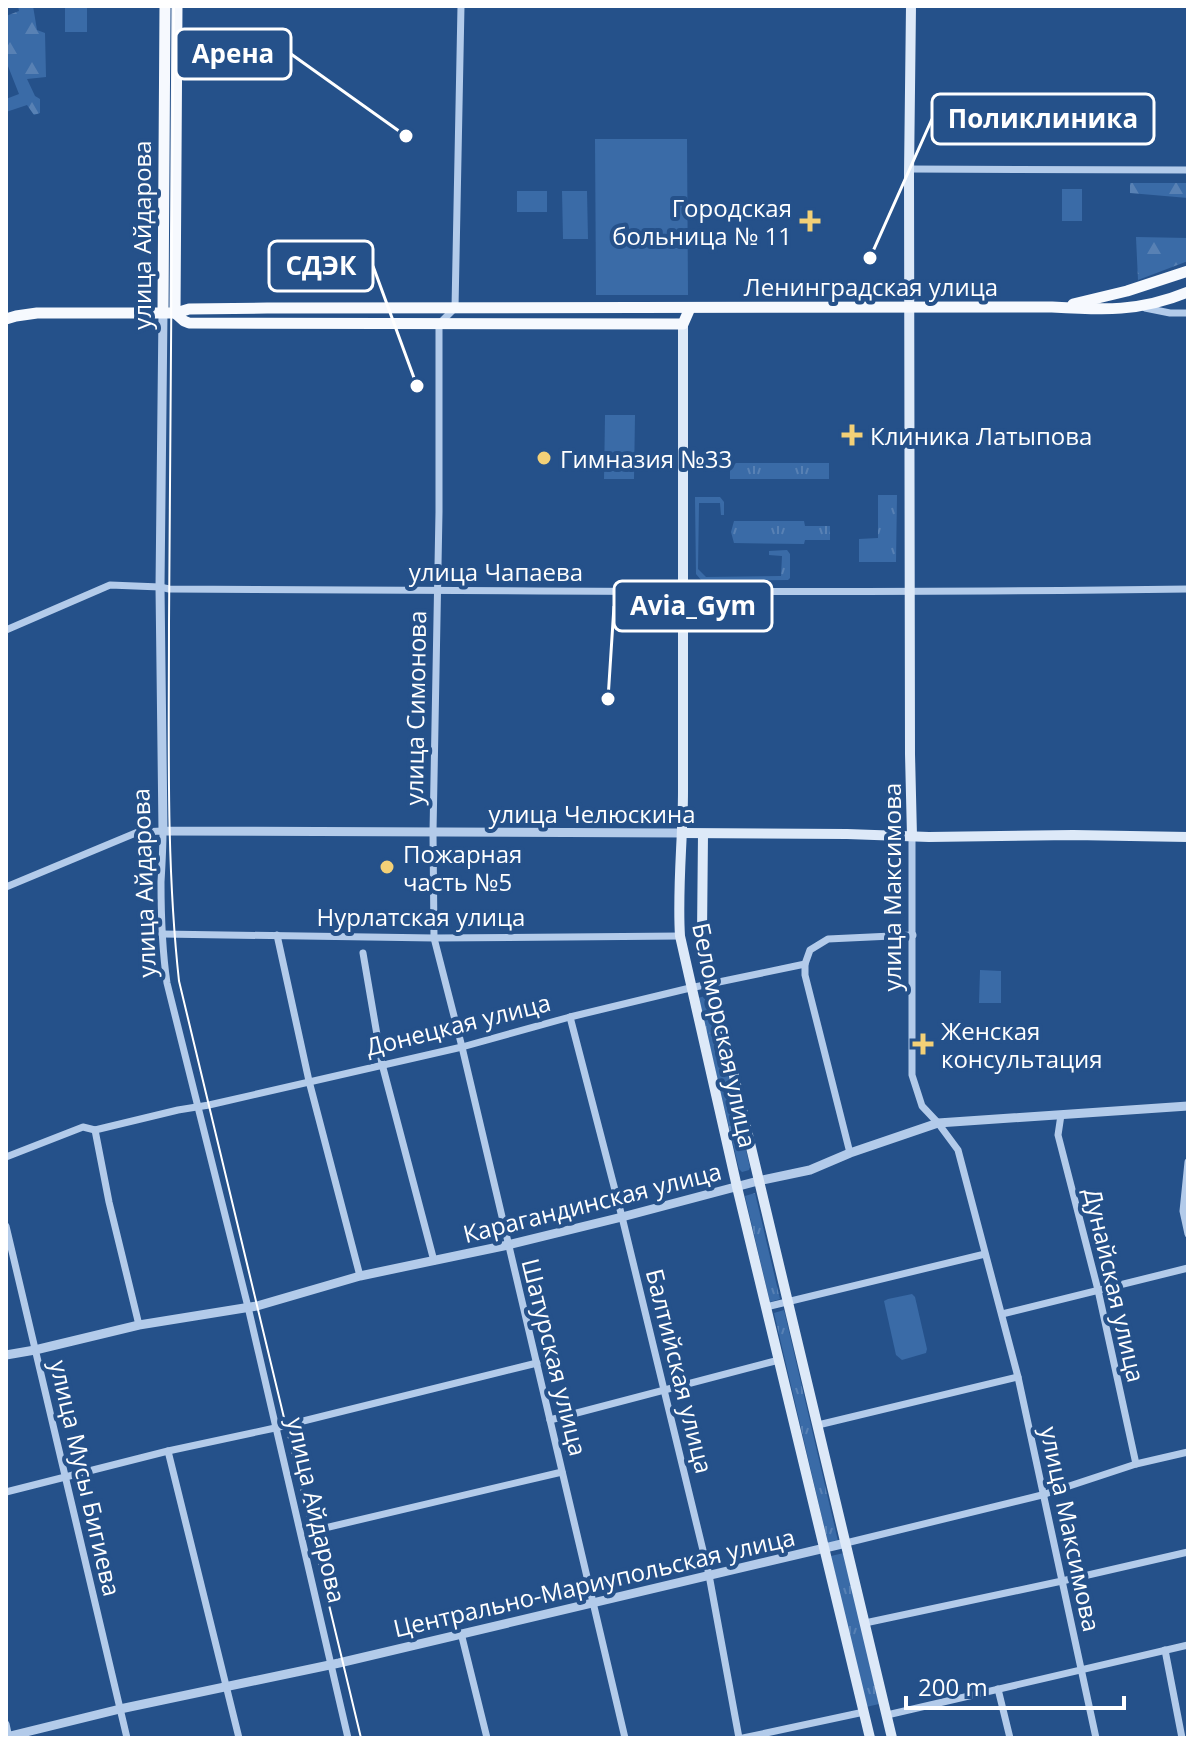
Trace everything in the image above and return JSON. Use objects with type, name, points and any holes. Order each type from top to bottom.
[{"type":"main road","name":"улица Айдарова","points":[[165,6],[169,312]]},
{"type":"main road","name":"улица Айдарова","points":[[169,312],[177,6]]},
{"type":"main road","name":"улица Максимова","points":[[911,6],[912,836]]},
{"type":"main road","name":"Ленинградская улица","points":[[1052,307],[1127,291],[1188,271]]},
{"type":"main road","name":"Ленинградская улица","points":[[6,319],[37,313],[267,308],[1052,307],[1105,310],[1143,307],[1188,292]]},
{"type":"main road","points":[[683,324],[690,308]]},
{"type":"main road","name":"Ленинградская улица","points":[[169,312],[189,323],[683,324]]},
{"type":"main road","name":"Беломорская улица","points":[[683,324],[683,833],[680,936],[870,1738]]},
{"type":"main road","name":"улица Челюскина","points":[[683,833],[1188,837]]},
{"type":"main road","name":"Беломорская улица","points":[[703,834],[702,934],[712,984],[892,1738]]},
{"type":"street","points":[[439,324],[455,308],[461,6]]},
{"type":"street","points":[[909,169],[1188,170]]},
{"type":"street","name":"Ленинградская улица","points":[[1143,307],[1188,313]]},
{"type":"street","name":"улица Айдарова","points":[[169,312],[160,587],[163,957],[348,1738]]},
{"type":"street","name":"улица Симонова","points":[[434,938],[439,324]]},
{"type":"street","name":"улица Чапаева","points":[[6,630],[110,585],[169,589],[436,591],[1188,589]]},
{"type":"street","name":"улица Челюскина","points":[[6,887],[138,832],[683,833]]},
{"type":"street","name":"улица Максимова","points":[[912,836],[912,1075],[922,1106],[958,1150],[1018,1377],[1096,1738]]},
{"type":"street","name":"Нурлатская улица","points":[[162,934],[434,938],[680,936]]},
{"type":"street","points":[[277,935],[309,1081],[360,1276]]},
{"type":"street","points":[[850,1153],[805,975],[805,964],[810,950],[828,939],[913,935]]},
{"type":"street","name":"Шатурская улица","points":[[434,938],[625,1738]]},
{"type":"street","points":[[363,953],[382,1064],[434,1261]]},
{"type":"street","name":"Донецкая улица","points":[[6,1157],[83,1127],[95,1130],[197,1108],[462,1047],[690,988],[805,964]]},
{"type":"street","name":"Балтийская улица","points":[[570,1017],[709,1575],[741,1738]]},
{"type":"street","name":"Карагандинская улица","points":[[6,1355],[139,1325],[248,1307],[360,1276],[622,1217],[810,1170],[938,1123],[1188,1106]]},
{"type":"street","name":"Дунайская улица","points":[[1061,1115],[1058,1135],[1098,1290],[1136,1464]]},
{"type":"street","points":[[95,1130],[139,1325]]},
{"type":"street","points":[[1188,1162],[1183,1211],[1188,1234]]},
{"type":"street","name":"улица Мусы Бигиева","points":[[6,1226],[127,1738]]},
{"type":"street","points":[[766,1307],[985,1254]]},
{"type":"street","points":[[1002,1314],[1188,1268]]},
{"type":"street","points":[[550,1420],[779,1360]]},
{"type":"street","points":[[6,1492],[537,1363]]},
{"type":"street","points":[[818,1425],[1018,1377]]},
{"type":"street","points":[[168,1451],[239,1738]]},
{"type":"street","name":"Центрально-Мариупольская улица","points":[[8,1737],[846,1543],[1042,1495],[1136,1464],[1188,1452]]},
{"type":"street","points":[[312,1531],[562,1472]]},
{"type":"street","points":[[865,1623],[1188,1552]]},
{"type":"street","points":[[461,1633],[487,1738]]},
{"type":"street","points":[[887,1715],[1188,1645]]},
{"type":"street","points":[[1165,1650],[1182,1738]]},
{"type":"street","points":[[998,1689],[1010,1738]]},
{"type":"street","points":[[741,1738],[864,1712]]},
{"type":"street","points":[[6,1724],[8,1737]]},
{"type":"green space","points":[[18,6],[33,6],[37,30],[45,33],[46,77],[27,79],[35,96],[40,99],[40,113],[34,115],[27,105],[6,112],[6,99],[19,94],[6,61],[6,16],[19,11]]},
{"type":"green space","points":[[65,6],[87,6],[87,32],[65,32]]},
{"type":"green space","points":[[595,139],[687,139],[688,295],[596,295]]},
{"type":"green space","points":[[1130,183],[1188,183],[1188,198],[1130,193]]},
{"type":"green space","points":[[1062,189],[1082,189],[1082,221],[1062,221]]},
{"type":"green space","points":[[517,191],[547,191],[547,212],[517,212]]},
{"type":"green space","points":[[562,191],[587,191],[588,239],[563,239]]},
{"type":"green space","points":[[1136,237],[1188,238],[1188,261],[1138,280]]},
{"type":"green space","points":[[605,415],[635,415],[634,479],[604,479]]},
{"type":"green space","points":[[736,463],[829,463],[829,479],[730,479],[730,469]]},
{"type":"green space","points":[[878,495],[897,495],[896,562],[859,562],[859,539],[878,538]]},
{"type":"green space","points":[[695,497],[720,497],[724,502],[724,515],[721,515],[720,503],[699,503],[698,569],[706,577],[781,576],[782,556],[769,555],[769,551],[787,550],[790,554],[790,578],[702,581],[696,574]]},
{"type":"green space","points":[[734,521],[804,521],[805,526],[830,526],[830,540],[805,540],[804,544],[734,543],[731,532]]},
{"type":"green space","points":[[980,970],[1001,971],[1001,1003],[979,1003]]},
{"type":"green space","points":[[709,995],[750,1167],[742,1172],[698,998]]},
{"type":"green space","points":[[755,1193],[780,1299],[770,1302],[745,1196]]},
{"type":"green space","points":[[912,1294],[927,1349],[926,1353],[902,1360],[896,1355],[884,1301]]},
{"type":"green space","points":[[784,1310],[838,1541],[828,1543],[774,1313]]},
{"type":"green space","points":[[844,1553],[879,1704],[866,1707],[831,1556]]},
{"type":"tram line","points":[[174,6],[169,758],[172,892],[179,981],[361,1738]]},
{"type":"place","name":"Арена","points":[[406,136]]},
{"type":"place","name":"Городская больница № 11","points":[[810,221]]},
{"type":"place","name":"Поликлиника","points":[[870,258]]},
{"type":"place","name":"СДЭК","points":[[417,386]]},
{"type":"place","name":"Клиника Латыпова","points":[[852,435]]},
{"type":"place","name":"Гимназия №33","points":[[544,458]]},
{"type":"place","name":"Avia_Gym","points":[[608,699]]},
{"type":"place","name":"Пожарная часть №5","points":[[387,867]]},
{"type":"place","name":"Женская консультация","points":[[923,1044]]}]
